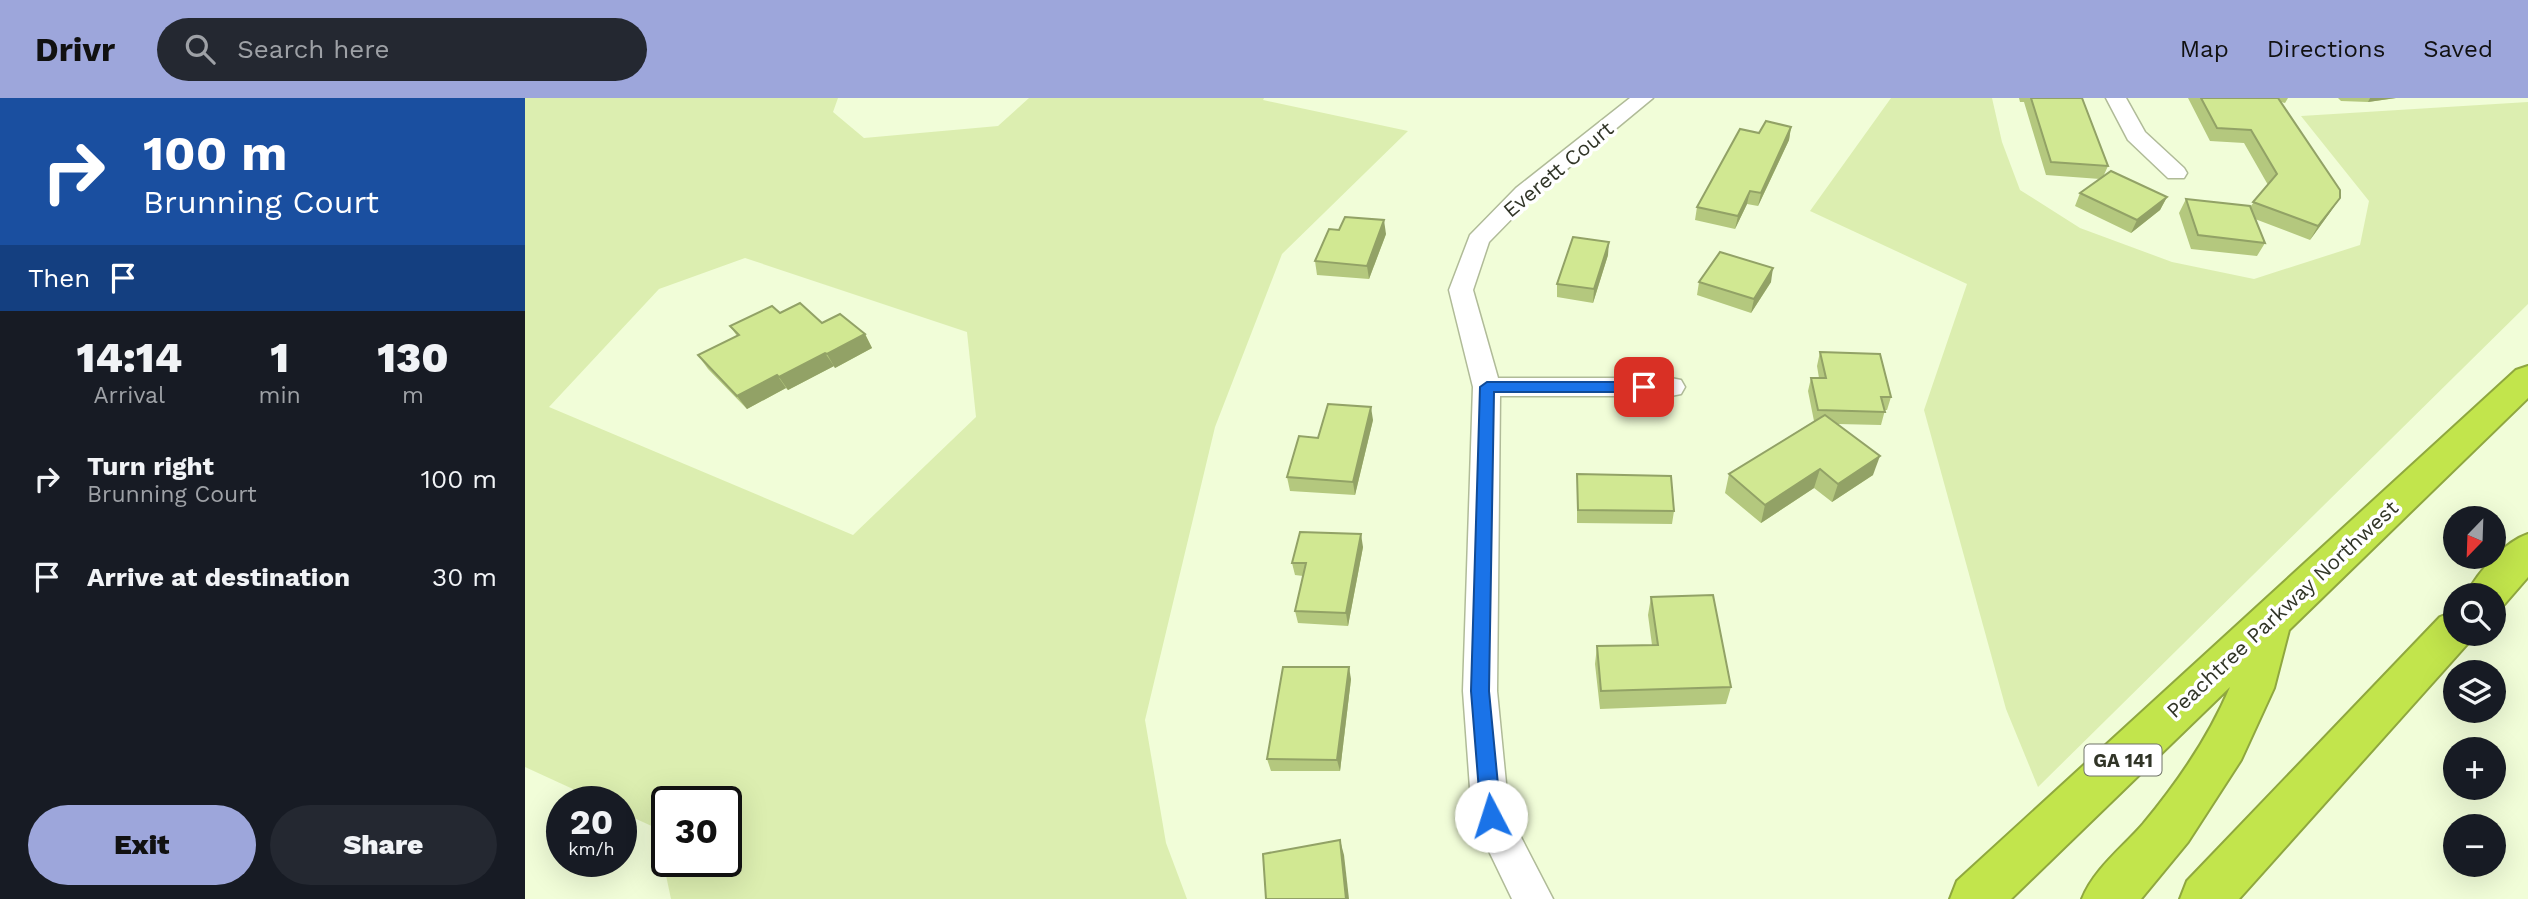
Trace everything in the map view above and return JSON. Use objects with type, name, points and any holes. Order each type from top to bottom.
[{"type":"highway","name":"Peachtree Parkway Northwest","points":[[1975,899],[2528,378]]},
{"type":"highway","points":[[2498,583],[2528,550]]},
{"type":"highway","points":[[2107,899],[2161,841],[2185,809],[2234,728],[2253,685],[2270,620]]},
{"type":"highway","points":[[2205,899],[2443,642]]},
{"type":"street","points":[[2116,98],[2136,135],[2176,173]]},
{"type":"street","name":"Everett Court","points":[[1533,899],[1491,816],[1480,691],[1487,387],[1461,290],[1478,240],[1524,193],[1635,99]]},
{"type":"street","points":[[1487,387],[1671,387]]},
{"type":"green space","points":[[525,98],[838,98],[833,112],[864,138],[998,126],[1029,98],[1264,98],[1263,100],[1408,131],[1282,254],[1215,427],[1145,720],[1166,843],[1187,899],[671,899],[666,877],[742,877],[742,786],[651,786],[651,826],[637,819],[637,786],[566,786],[525,767]],"holes":[[[745,258],[967,332],[976,417],[853,535],[549,407],[659,289]]]},
{"type":"green space","points":[[1891,98],[1992,98],[2002,142],[2020,190],[2080,228],[2172,262],[2254,279],[2360,245],[2369,201],[2301,116],[2528,102],[2528,304],[2038,787],[2006,709],[1924,410],[1967,284],[1810,211]]},
{"type":"building","points":[[2031,98],[2082,98],[2108,166],[2051,162]]},
{"type":"building","points":[[2201,98],[2278,98],[2340,190],[2340,198],[2318,226],[2253,202],[2277,174],[2251,130],[2217,128]]},
{"type":"building","points":[[1766,121],[1791,127],[1761,193],[1750,191],[1738,216],[1697,207],[1740,129],[1759,133]]},
{"type":"building","points":[[2111,171],[2167,197],[2137,220],[2080,193]]},
{"type":"building","points":[[2186,199],[2250,206],[2265,243],[2198,235]]},
{"type":"building","points":[[1345,217],[1384,220],[1367,266],[1315,261],[1329,229],[1339,230]]},
{"type":"building","points":[[1573,237],[1609,242],[1594,289],[1557,284]]},
{"type":"building","points":[[1720,252],[1773,268],[1754,299],[1699,282]]},
{"type":"building","points":[[800,303],[822,323],[840,314],[865,334],[737,396],[698,355],[739,335],[730,326],[772,306],[780,313]]},
{"type":"building","points":[[1820,352],[1880,354],[1891,397],[1881,397],[1885,412],[1818,410],[1811,378],[1826,378]]},
{"type":"building","points":[[1328,404],[1371,407],[1353,482],[1287,477],[1299,436],[1318,438]]},
{"type":"building","points":[[1825,415],[1880,456],[1838,484],[1820,469],[1765,505],[1729,474]]},
{"type":"building","points":[[1577,474],[1671,476],[1674,511],[1578,510]]},
{"type":"building","points":[[1300,532],[1361,534],[1346,613],[1295,611],[1306,563],[1292,563]]},
{"type":"building","points":[[1713,595],[1731,687],[1601,691],[1597,646],[1658,645],[1651,597]]},
{"type":"building","points":[[1283,667],[1349,667],[1337,760],[1267,759]]},
{"type":"building","points":[[1340,840],[1346,899],[1266,899],[1263,854]]},
{"type":"route","points":[[1491,816],[1480,691],[1487,387],[1644,387]]}]
